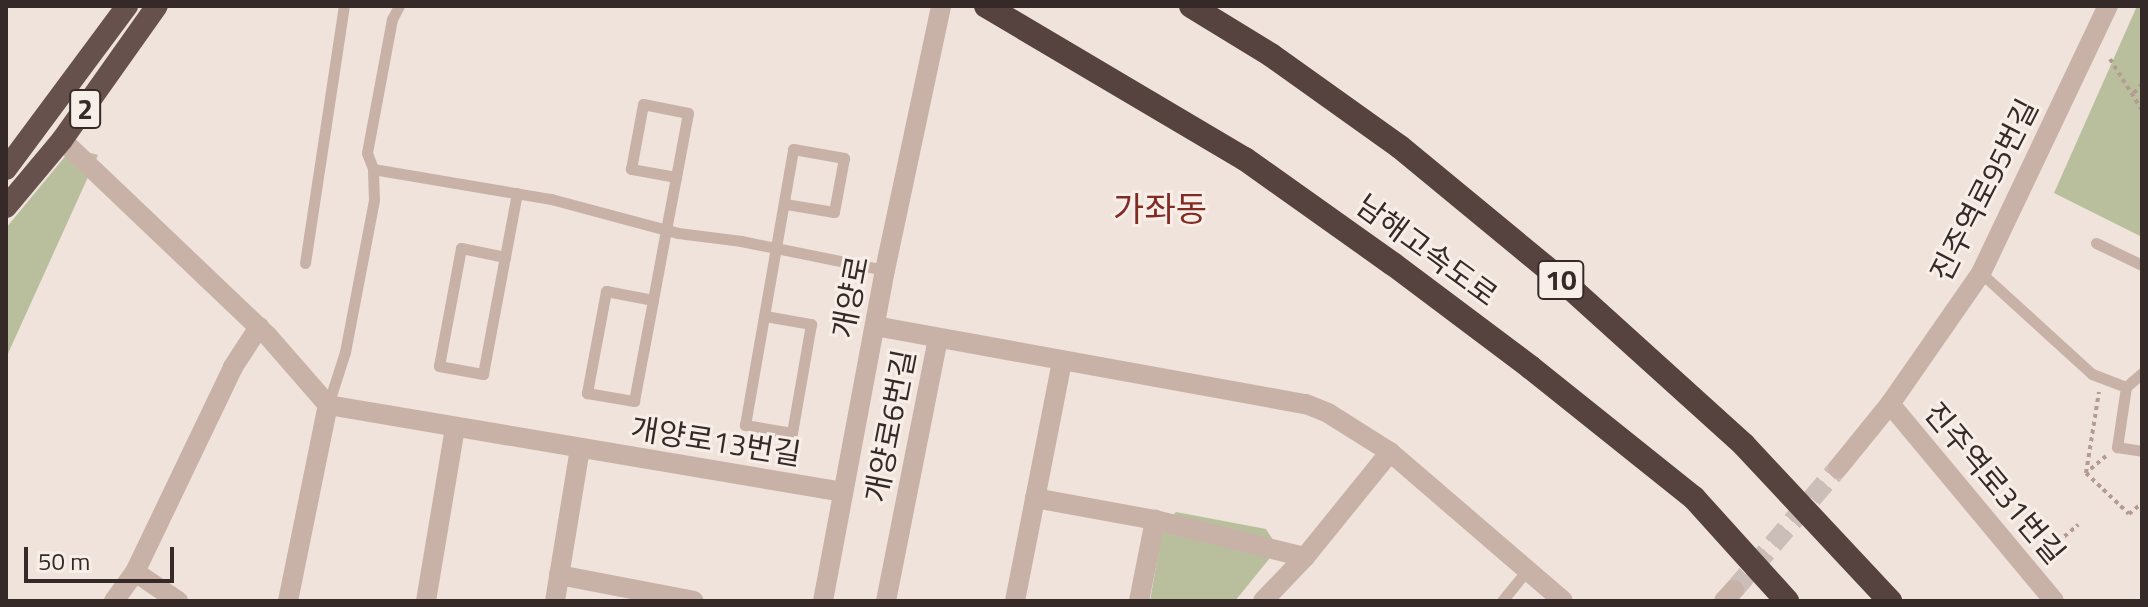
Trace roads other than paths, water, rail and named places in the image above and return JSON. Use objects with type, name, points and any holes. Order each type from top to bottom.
[{"type":"highway","name":"2","points":[[6,169],[127,6]]},
{"type":"highway","name":"2","points":[[6,207],[62,140],[157,6]]},
{"type":"highway","name":"남해고속도로","points":[[986,6],[1245,159],[1530,367],[1694,498],[1787,601]]},
{"type":"highway","name":"남해고속도로","points":[[1191,6],[1271,55],[1400,147],[1565,283],[1744,445],[1890,601]]},
{"type":"street","name":"개양로","points":[[823,601],[885,270],[941,6]]},
{"type":"street","name":"진주역로95번길","points":[[1838,468],[1890,404],[1981,273],[2108,6]]},
{"type":"street","points":[[62,140],[259,327],[328,405],[288,601]]},
{"type":"street","points":[[875,326],[938,338]]},
{"type":"street","points":[[114,601],[135,572],[233,367],[259,327]]},
{"type":"street","name":"개양로6번길","points":[[886,601],[938,338],[1306,404],[1328,413],[1390,452],[1563,601]]},
{"type":"street","points":[[1015,601],[1062,361]]},
{"type":"street","name":"진주역로31번길","points":[[1890,404],[2054,601]]},
{"type":"street","name":"개양로13번길","points":[[328,405],[843,492]]},
{"type":"street","points":[[426,601],[455,428]]},
{"type":"street","points":[[555,601],[580,449]]},
{"type":"street","points":[[1263,601],[1305,557],[1390,452]]},
{"type":"street","points":[[1035,498],[1155,520],[1305,557]]},
{"type":"street","points":[[1139,601],[1155,520]]},
{"type":"street","points":[[135,572],[178,601]]},
{"type":"street","points":[[559,575],[694,601]]},
{"type":"lane","points":[[305,263],[344,6]]},
{"type":"lane","points":[[328,405],[345,352],[374,200],[373,169],[367,153],[392,19],[399,6]]},
{"type":"lane","points":[[653,300],[606,291],[587,393],[634,401],[653,300],[666,230],[676,177],[688,113],[643,104],[631,169],[676,177]]},
{"type":"lane","points":[[765,316],[811,324],[792,433],[745,425],[793,149],[844,158],[834,212],[785,204]]},
{"type":"lane","points":[[373,169],[517,193],[666,230],[885,270]]},
{"type":"lane","points":[[505,257],[461,248],[439,366],[483,374],[505,257],[517,193]]},
{"type":"lane","points":[[2096,243],[2142,265]]},
{"type":"lane","points":[[1981,273],[2092,374],[2126,387]]},
{"type":"lane","points":[[2142,373],[2126,387],[2117,447],[2142,451]]},
{"type":"lane","points":[[1502,601],[1527,570]]},
{"type":"tunnel","points":[[1734,590],[1838,468]]},
{"type":"district","name":"가좌동","points":[[1160,209]]}]
